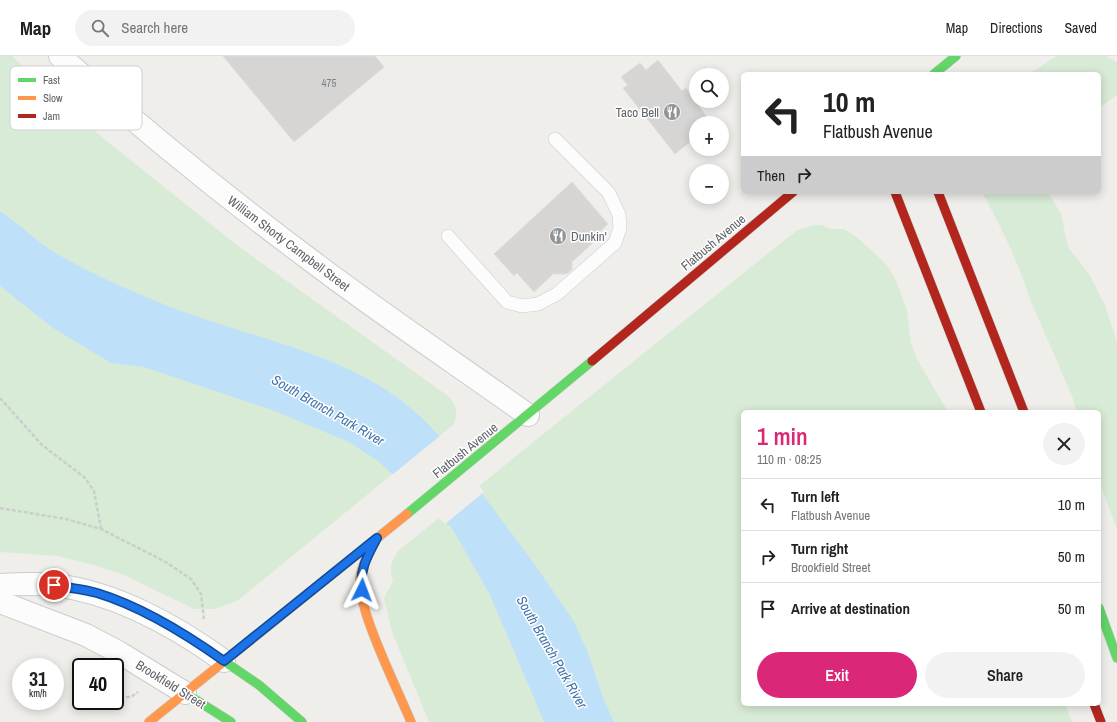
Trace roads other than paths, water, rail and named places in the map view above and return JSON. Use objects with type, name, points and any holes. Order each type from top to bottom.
[{"type":"main road","points":[[936,72],[956,56]]},
{"type":"main road","name":"Flatbush Avenue","points":[[149,722],[467,466],[791,194]]},
{"type":"main road","points":[[896,194],[981,410]]},
{"type":"main road","points":[[939,194],[1023,410]]},
{"type":"main road","points":[[377,538],[365,561],[360,580],[363,600],[370,624],[411,722]]},
{"type":"main road","points":[[1101,614],[1117,658]]},
{"type":"main road","points":[[224,661],[259,685],[302,722]]},
{"type":"main road","name":"Brookfield Street","points":[[185,693],[231,722]]},
{"type":"main road","points":[[1095,706],[1101,722]]},
{"type":"street","name":"William Shorty Campbell Street","points":[[60,56],[72,66]]},
{"type":"street","name":"William Shorty Campbell Street","points":[[142,127],[176,156],[309,260],[528,415]]},
{"type":"street","points":[[0,585],[54,585],[96,593],[133,607],[194,640],[224,661]]},
{"type":"street","name":"Brookfield Street","points":[[0,602],[86,635],[120,652],[185,693]]},
{"type":"lane","points":[[448,236],[508,302],[522,306],[538,304],[557,294],[615,243],[620,228],[620,215],[609,193],[555,139]]},
{"type":"water","name":"South Branch Park River","points":[[0,211],[53,251],[96,275],[144,296],[194,315],[345,367],[380,386],[412,409],[441,438],[535,565],[573,620],[587,650],[603,698],[614,722],[544,722],[490,595],[452,528],[378,461],[349,442],[272,410],[144,367],[111,363],[53,328],[0,286]]},
{"type":"place","name":"Taco Bell","points":[[672,112]]},
{"type":"place","name":"Dunkin'","points":[[558,236]]}]
